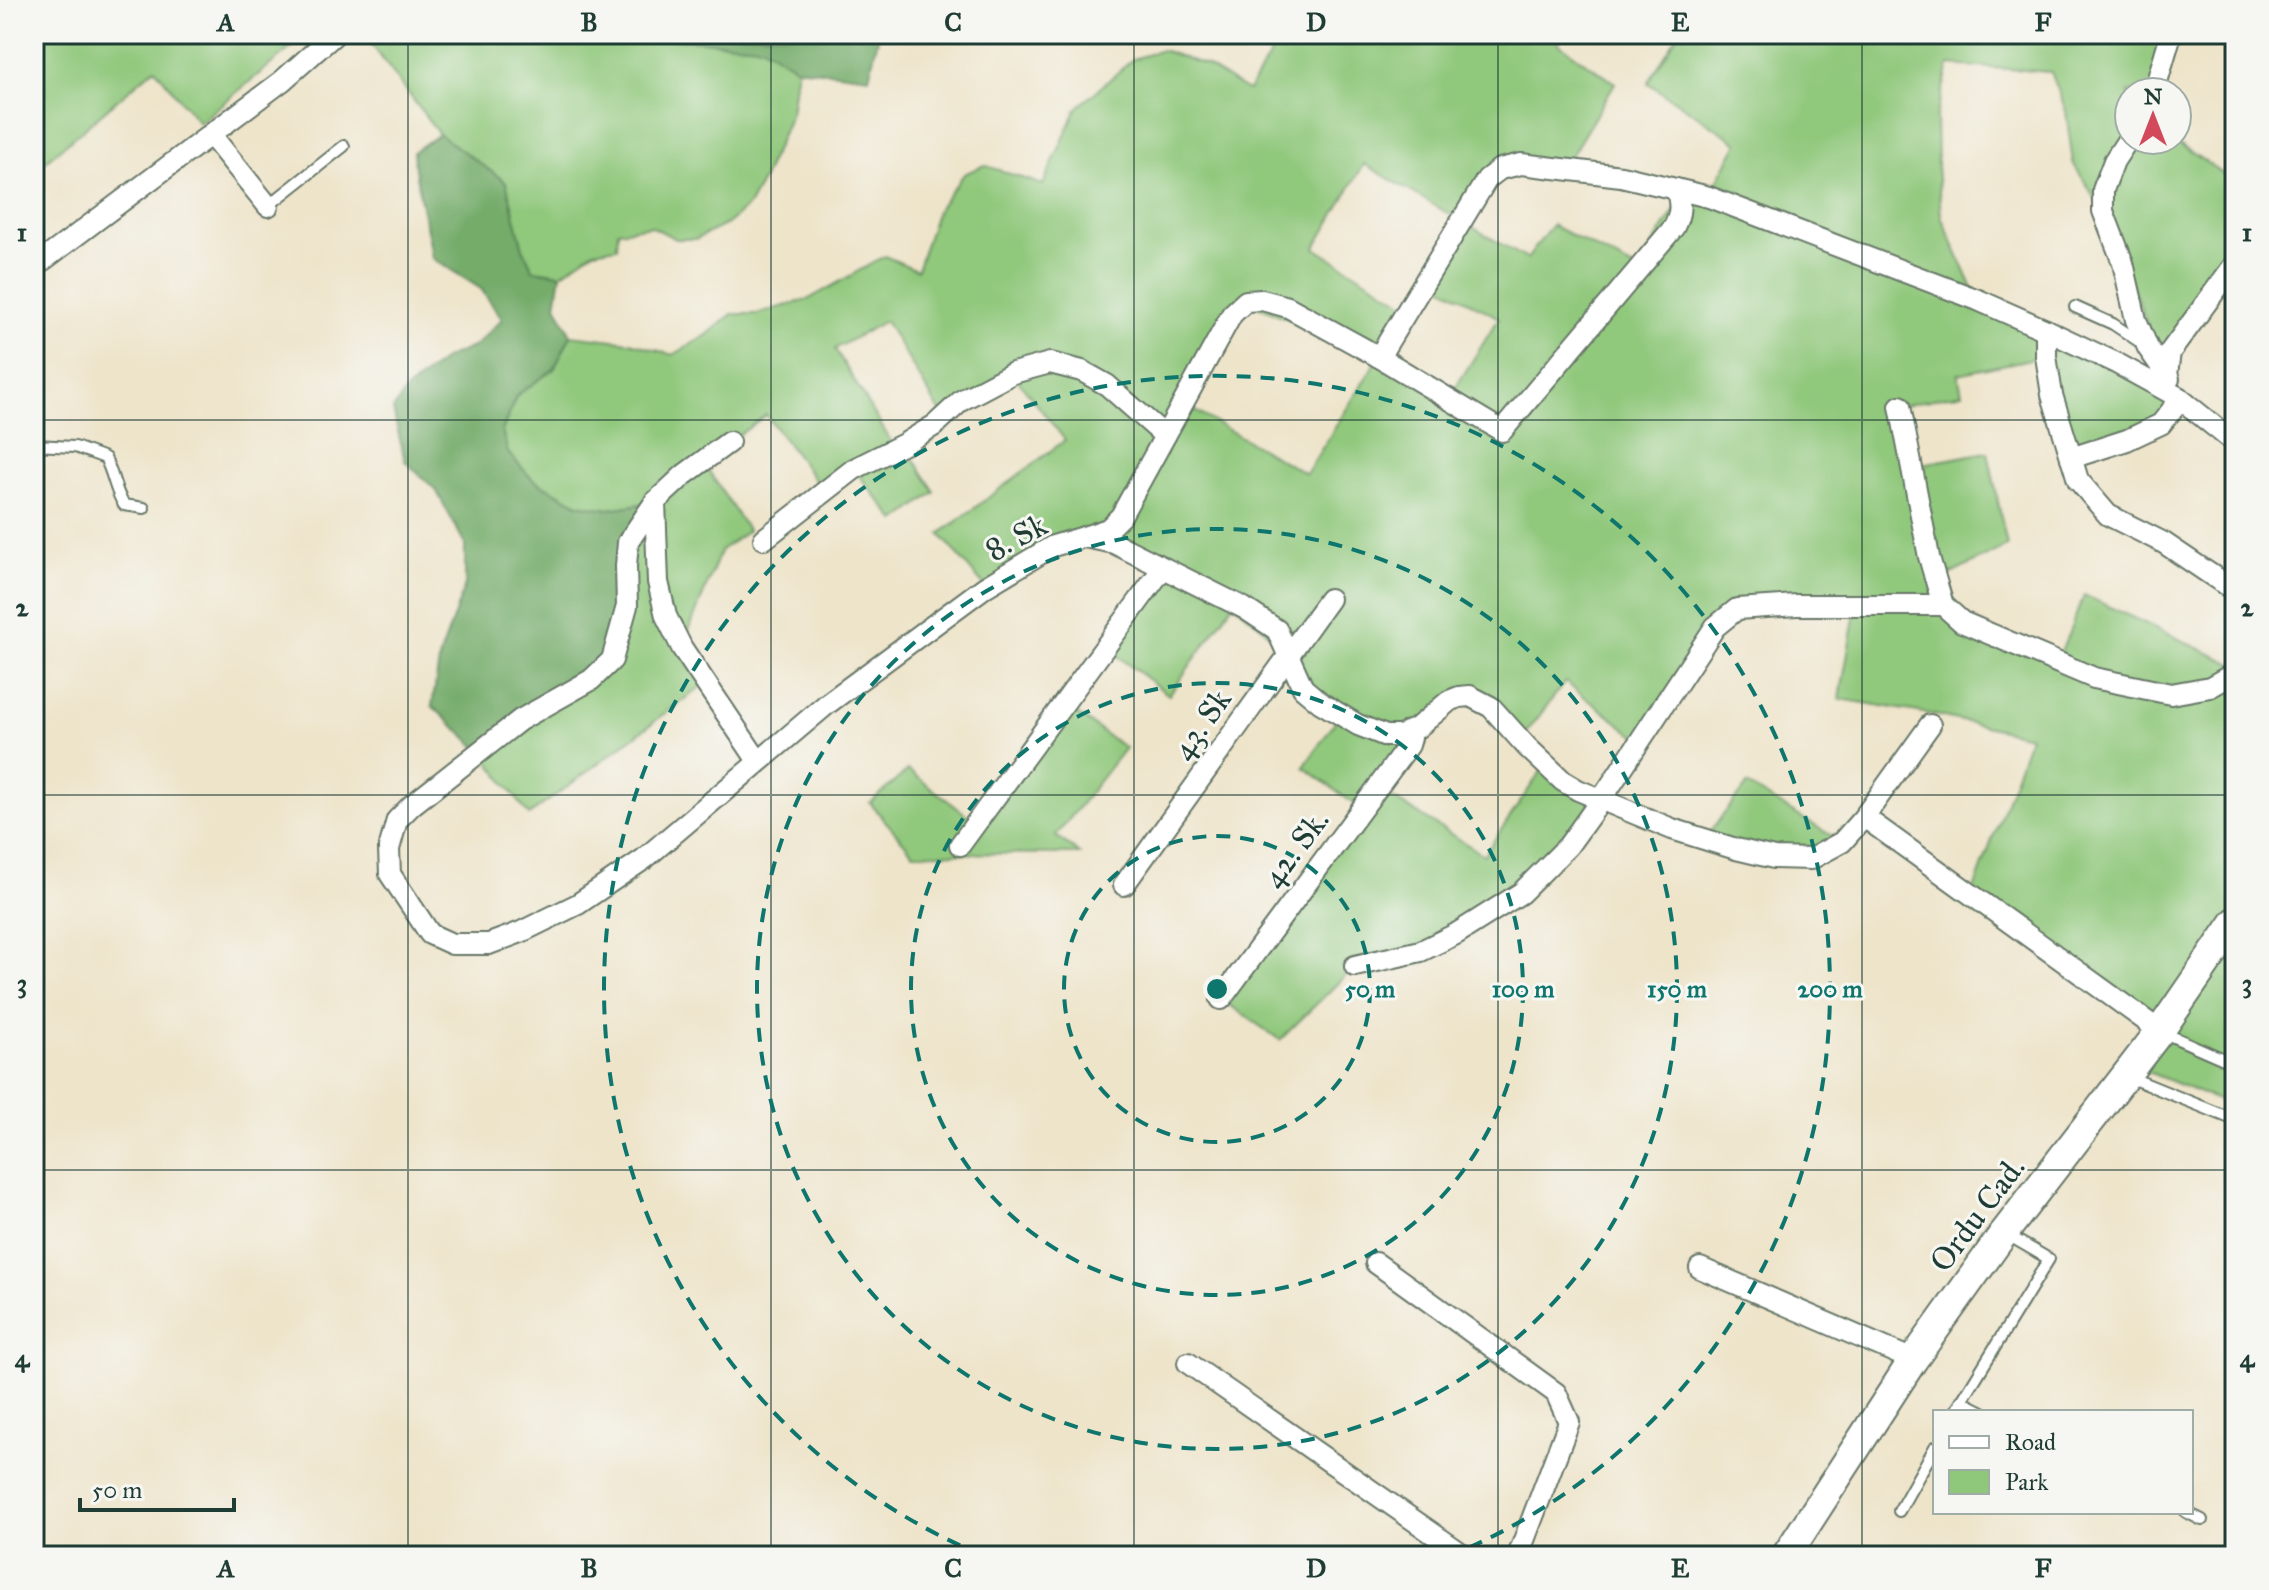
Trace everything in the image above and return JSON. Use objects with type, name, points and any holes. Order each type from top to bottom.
[{"type":"main road","name":"Ordu Cad.","points":[[1786,1556],[1913,1360],[2004,1233],[2160,1031],[2235,922]]},
{"type":"street","points":[[34,267],[282,81],[335,34]]},
{"type":"street","points":[[2159,76],[2171,34]]},
{"type":"street","points":[[211,135],[268,206]]},
{"type":"street","points":[[2117,156],[2103,190],[2103,211],[2123,263],[2136,320],[2148,348],[2178,397]]},
{"type":"street","points":[[1379,357],[1487,179],[1500,169],[1521,164],[1621,176],[1709,197],[1854,251],[1978,300],[2116,363],[2178,397],[2235,443]]},
{"type":"street","points":[[1084,537],[1108,529],[1121,516],[1232,314],[1246,301],[1262,300],[1288,307],[1502,431],[1674,227],[1680,214],[1676,189]]},
{"type":"street","points":[[2167,375],[2170,352],[2235,264]]},
{"type":"street","points":[[2046,330],[2052,395],[2078,480],[2108,515],[2164,543],[2235,591]]},
{"type":"street","points":[[764,539],[854,469],[935,425],[962,400],[1013,373],[1050,363],[1082,371],[1107,385],[1165,436]]},
{"type":"street","points":[[2071,458],[2127,440],[2161,424],[2178,397]]},
{"type":"street","points":[[1900,406],[1929,557],[1943,605],[1962,622],[2094,678],[2171,694],[2210,687],[2235,673]]},
{"type":"street","points":[[729,442],[684,475],[655,502],[658,582],[666,616],[682,648],[758,761]]},
{"type":"street","name":"8. Sk","points":[[655,502],[628,542],[627,606],[612,660],[591,680],[520,720],[397,820],[389,849],[390,874],[430,934],[452,944],[489,944],[578,904],[644,859],[827,704],[985,587],[1053,546],[1084,537],[1114,543],[1244,608],[1277,630],[1303,688],[1321,703],[1358,725],[1386,736],[1401,736],[1409,731]]},
{"type":"street","points":[[960,845],[1163,568]]},
{"type":"street","name":"43. Sk","points":[[1124,885],[1329,599]]},
{"type":"street","points":[[1355,966],[1421,951],[1456,934],[1521,893],[1568,846],[1715,627],[1737,609],[1797,605],[1943,605]]},
{"type":"street","points":[[1409,731],[1449,701],[1470,696],[1491,707],[1527,747],[1563,781],[1578,790],[1672,829],[1736,849],[1774,858],[1811,859],[1842,842],[1864,817],[1930,725]]},
{"type":"street","name":"42. Sk.","points":[[1221,999],[1409,745],[1409,731]]},
{"type":"street","points":[[1864,817],[2160,1031]]},
{"type":"street","points":[[1376,1263],[1556,1393],[1569,1422],[1518,1556]]},
{"type":"street","points":[[1700,1268],[1913,1360]]},
{"type":"street","points":[[1188,1363],[1465,1556]]},
{"type":"lane","points":[[268,206],[344,146]]},
{"type":"lane","points":[[2075,307],[2113,324],[2148,348]]},
{"type":"lane","points":[[34,445],[75,447],[105,458],[114,474],[116,493],[124,505],[144,508]]},
{"type":"lane","points":[[2160,1031],[2235,1064]]},
{"type":"lane","points":[[2125,1076],[2235,1120]]},
{"type":"lane","points":[[1956,1410],[2049,1259],[2004,1233]]},
{"type":"lane","points":[[1961,1401],[1979,1410]]},
{"type":"lane","points":[[1899,1511],[1933,1451]]},
{"type":"lane","points":[[2190,1514],[2202,1520]]},
{"type":"green space","points":[[34,34],[308,34],[199,123],[155,68],[34,171]]},
{"type":"green space","points":[[384,34],[617,34],[761,46],[797,68],[791,113],[748,206],[727,224],[696,239],[676,239],[651,226],[618,231],[617,247],[594,251],[561,274],[533,270],[523,249],[506,182],[439,134],[372,45]]},
{"type":"green space","points":[[617,34],[879,34],[869,77],[797,68],[761,46]]},
{"type":"green space","points":[[1283,34],[1564,34],[1558,43],[1615,83],[1563,169],[1500,169],[1462,221],[1527,259],[1552,225],[1637,270],[1680,202],[1709,196],[1738,143],[1648,83],[1677,36],[1674,34],[2171,34],[2159,76],[2113,76],[2113,156],[2193,156],[2193,154],[2235,182],[2235,264],[2167,375],[2103,211],[2073,163],[2066,111],[2051,72],[1949,65],[1936,117],[1941,216],[1978,300],[2178,397],[2172,410],[2071,458],[2045,356],[1958,374],[1962,393],[1901,406],[1911,466],[1988,452],[2007,546],[1937,581],[1943,605],[2057,662],[2084,595],[2235,665],[2235,1107],[2133,1066],[2159,1032],[1972,895],[2030,736],[1930,714],[1840,699],[1856,606],[1737,609],[1641,740],[1565,682],[1521,740],[1491,707],[1449,701],[1377,788],[1484,855],[1546,764],[1601,800],[1568,846],[1456,934],[1355,966],[1280,1040],[1221,999],[1361,809],[1304,767],[1340,714],[1321,703],[1286,649],[1234,603],[1169,695],[1105,647],[1163,568],[1084,537],[985,587],[940,534],[1065,440],[1013,374],[944,418],[885,321],[835,349],[895,448],[904,444],[935,492],[896,521],[854,469],[824,492],[766,415],[703,462],[748,531],[721,550],[682,648],[706,683],[529,815],[481,751],[626,566],[653,502],[609,509],[578,504],[533,480],[508,453],[502,431],[517,395],[554,369],[571,335],[630,342],[673,355],[707,335],[732,314],[757,314],[809,299],[885,256],[917,270],[937,210],[964,174],[984,165],[1043,185],[1077,108],[1133,59],[1162,50],[1205,65],[1248,91]],"holes":[[[1364,164],[1461,221],[1427,278],[1499,318],[1449,398],[1379,357],[1410,306],[1315,248]],[[1246,301],[1379,357],[1306,474],[1183,404]]]},
{"type":"green space","points":[[439,134],[506,182],[523,249],[533,270],[561,274],[556,305],[571,335],[554,369],[516,396],[502,431],[508,453],[533,480],[578,504],[609,509],[655,502],[639,523],[612,660],[481,751],[432,706],[440,655],[465,585],[465,544],[436,490],[405,461],[393,410],[407,389],[446,358],[475,346],[502,319],[481,289],[432,258],[413,152]]},
{"type":"green space","points":[[1063,704],[1125,748],[1056,836],[1080,854],[913,853],[870,803],[908,770],[976,822]]},
{"type":"green space","points":[[1747,785],[1842,842],[1811,859],[1704,839]]}]
